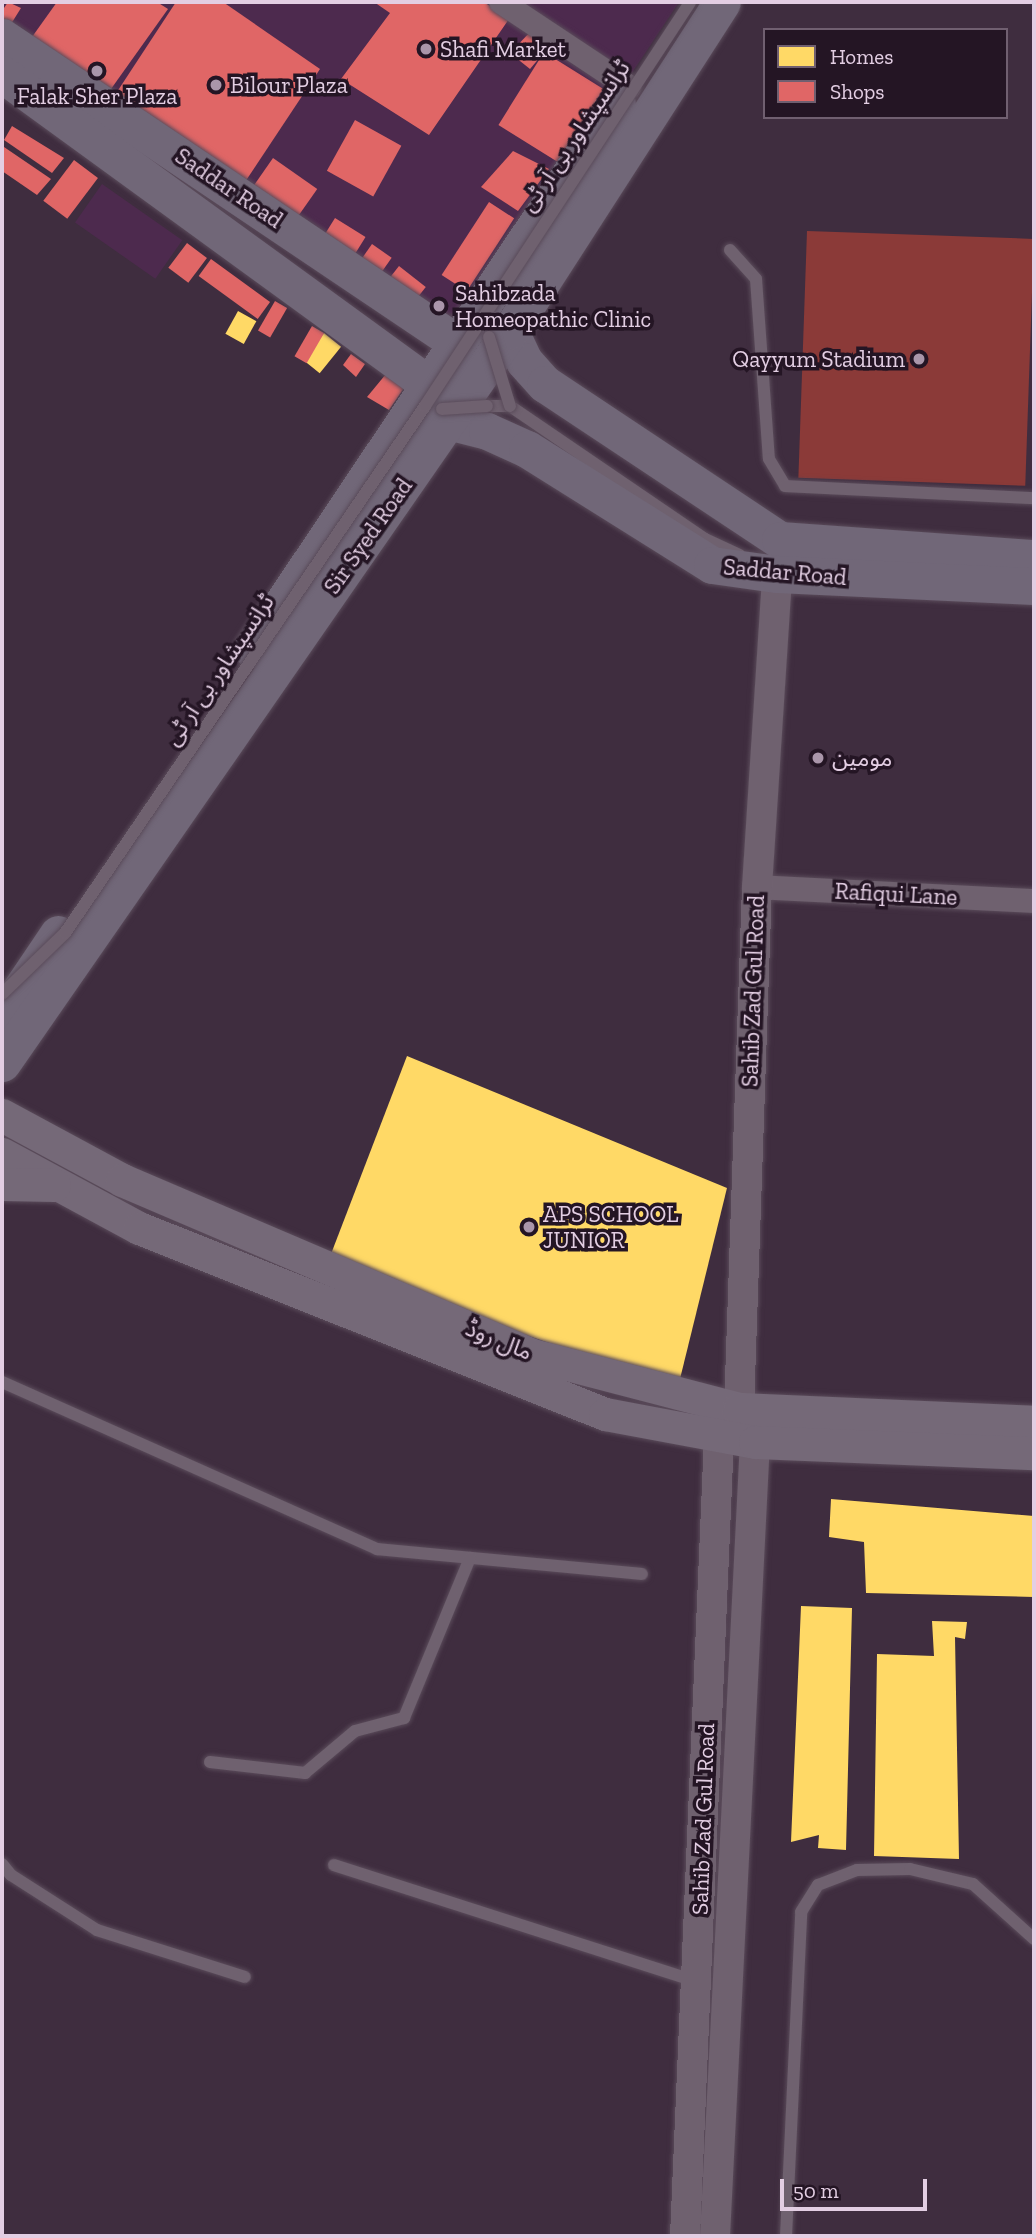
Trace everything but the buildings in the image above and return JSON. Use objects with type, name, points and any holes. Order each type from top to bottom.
[{"type":"main road","name":"Sir Syed Road","points":[[2,1063],[246,685],[430,386],[454,341],[629,87],[684,2]]},
{"type":"main road","name":"Sir Syed Road","points":[[2,1017],[246,685],[448,421],[510,331],[722,2]]},
{"type":"main road","name":"Saddar Road","points":[[2,37],[454,341]]},
{"type":"main road","name":"Saddar Road","points":[[2,74],[430,386]]},
{"type":"main road","points":[[522,243],[553,264]]},
{"type":"main road","name":"Saddar Road","points":[[510,331],[524,360],[545,384],[780,540],[996,570],[1034,586]]},
{"type":"main road","name":"Saddar Road","points":[[448,421],[487,431],[527,449],[712,565],[777,574],[996,570],[1034,558]]},
{"type":"main road","name":"مال روڈ","points":[[2,1115],[122,1180],[532,1355],[739,1409],[1034,1422]]},
{"type":"main road","name":"مال روڈ","points":[[2,1154],[139,1228],[605,1414],[719,1437],[755,1441],[1034,1453]]},
{"type":"main road","points":[[2,1184],[60,1185]]},
{"type":"street","points":[[501,2],[629,87]]},
{"type":"street","name":"Sahib Zad Gul Road","points":[[715,2236],[755,1441],[739,1409],[757,887],[777,574]]},
{"type":"street","name":"Rafiqui Lane","points":[[757,887],[1034,901]]},
{"type":"street","points":[[719,1437],[739,1409]]},
{"type":"street","name":"Sahib Zad Gul Road","points":[[685,2236],[719,1437]]},
{"type":"lane","name":"ٹرانسپشاور بی آر ٹی","points":[[2,1054],[26,1019],[65,933],[408,431],[690,2]]},
{"type":"lane","points":[[730,250],[756,279],[769,459],[785,486],[1034,498]]},
{"type":"lane","name":"ٹرانسپشاور بی آر ٹی","points":[[408,431],[442,409],[510,406],[489,337],[496,294]]},
{"type":"lane","points":[[510,406],[705,539],[752,561],[933,570],[996,570]]},
{"type":"lane","points":[[933,570],[996,570]]},
{"type":"lane","name":"ٹرانسپشاور بی آر ٹی","points":[[2,994],[65,933]]},
{"type":"lane","points":[[2,1382],[377,1549],[642,1574]]},
{"type":"lane","points":[[210,1762],[305,1773],[355,1731],[404,1718],[470,1558]]},
{"type":"lane","points":[[2,1864],[11,1875],[97,1930],[245,1977]]},
{"type":"lane","points":[[334,1866],[696,1981]]},
{"type":"lane","points":[[786,2236],[801,1912],[818,1885],[857,1870],[910,1869],[973,1884],[1034,1939]]},
{"type":"shaded area","points":[[2,2],[679,2],[454,341],[2,41]]},
{"type":"shaded area","points":[[102,184],[182,240],[155,279],[75,223]]},
{"type":"shaded area","name":"Qayyum Stadium","points":[[807,231],[1034,239],[1025,486],[798,478]]},
{"type":"place","name":"Shafi Market","points":[[426,49]]},
{"type":"place","name":"Falak Sher Plaza","points":[[97,71]]},
{"type":"place","name":"Bilour Plaza","points":[[216,85]]},
{"type":"place","name":"Sahibzada Homeopathic Clinic","points":[[439,306]]},
{"type":"place","name":"Qayyum Stadium","points":[[919,359]]},
{"type":"place","name":"مومین","points":[[818,758]]},
{"type":"place","name":"APS SCHOOL JUNIOR","points":[[529,1227]]}]
